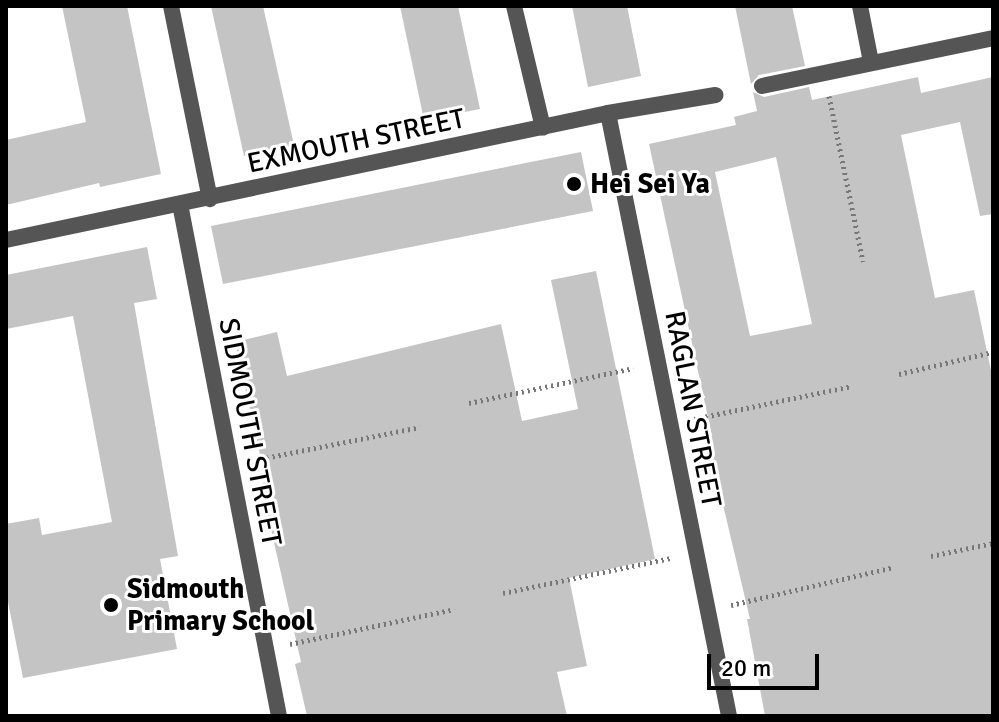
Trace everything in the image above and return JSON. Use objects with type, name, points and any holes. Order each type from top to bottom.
[{"type":"street","points":[[171,6],[210,199]]},
{"type":"street","points":[[514,6],[543,128]]},
{"type":"street","points":[[860,6],[871,62]]},
{"type":"street","points":[[762,86],[993,38]]},
{"type":"street","name":"EXMOUTH STREET","points":[[6,240],[608,113],[716,95]]},
{"type":"street","name":"RAGLAN STREET","points":[[608,113],[729,716]]},
{"type":"street","name":"SIDMOUTH STREET","points":[[180,204],[279,716]]},
{"type":"path","points":[[824,72],[863,262]]},
{"type":"path","points":[[899,374],[993,352]]},
{"type":"path","points":[[469,403],[657,362]]},
{"type":"path","points":[[669,425],[852,386]]},
{"type":"path","points":[[230,465],[420,427]]},
{"type":"path","points":[[931,556],[993,543]]},
{"type":"path","points":[[503,593],[696,553]]},
{"type":"path","points":[[707,611],[894,567]]},
{"type":"path","points":[[266,649],[454,609]]},
{"type":"building","points":[[62,6],[127,6],[161,174],[100,187],[99,183],[6,205],[6,140],[86,122]]},
{"type":"building","points":[[211,6],[263,6],[294,145],[244,156]]},
{"type":"building","points":[[400,6],[458,6],[480,109],[424,120]]},
{"type":"building","points":[[572,6],[627,6],[641,76],[588,87]]},
{"type":"building","points":[[735,6],[792,6],[805,66],[759,75],[751,84]]},
{"type":"building","points":[[918,77],[921,93],[993,77],[993,214],[980,216],[960,122],[901,135],[935,298],[974,290],[993,380],[993,716],[765,716],[747,619],[750,619],[707,437],[712,436],[649,144],[736,125],[734,117],[757,111],[753,92],[764,97],[809,87],[812,100]],"holes":[[[776,157],[812,324],[750,336],[715,172]]]},
{"type":"building","points":[[581,152],[593,211],[223,284],[211,226]]},
{"type":"building","points":[[147,247],[157,299],[134,303],[178,556],[160,559],[177,649],[23,678],[6,592],[6,524],[39,518],[42,535],[112,522],[73,316],[6,329],[6,275]]},
{"type":"building","points":[[596,271],[655,559],[569,578],[587,666],[557,672],[567,716],[307,716],[295,664],[301,662],[266,507],[262,483],[266,482],[235,342],[277,332],[287,376],[501,324],[522,421],[578,409],[551,280]]},
{"type":"place","name":"Hei Sei Ya","points":[[574,184]]},
{"type":"place","name":"Sidmouth Primary School","points":[[111,605]]}]
